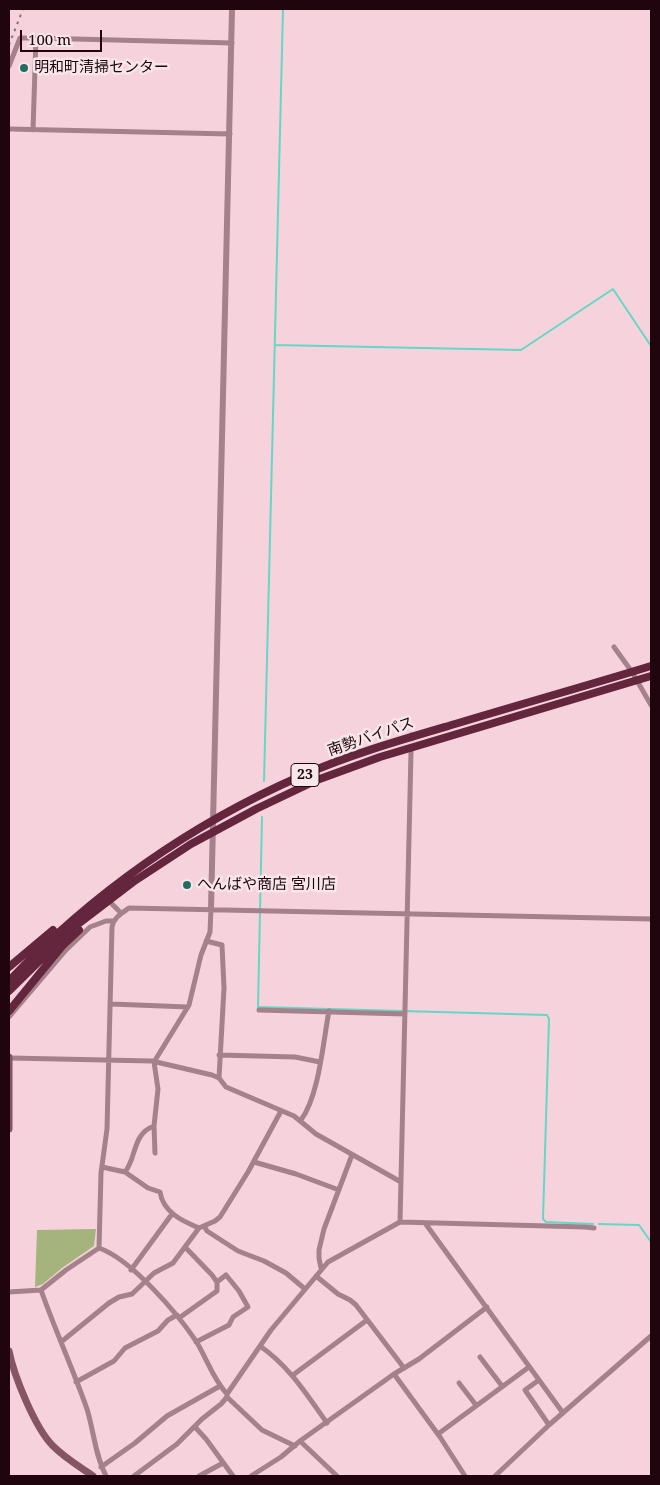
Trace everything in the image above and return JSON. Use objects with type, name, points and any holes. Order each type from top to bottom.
[{"type":"highway","name":"南勢バイパス","points":[[9,981],[50,939],[103,893],[170,846],[214,820],[302,776],[394,742],[651,666]]},
{"type":"highway","name":"南勢バイパス","points":[[9,991],[74,927],[160,863],[284,795],[364,762],[651,676]]},
{"type":"highway","points":[[9,967],[81,906],[103,893]]},
{"type":"highway","points":[[9,1011],[63,945],[109,900]]},
{"type":"main road","points":[[9,1057],[9,1129]]},
{"type":"main road","points":[[9,1351],[15,1373],[40,1430],[53,1446],[93,1476]]},
{"type":"street","points":[[155,1153],[154,1126],[158,1089],[154,1062],[188,1007],[211,926],[232,9]]},
{"type":"street","points":[[9,66],[20,38],[232,43]]},
{"type":"street","points":[[33,130],[36,38]]},
{"type":"street","points":[[9,129],[230,134]]},
{"type":"street","points":[[614,647],[632,672],[651,705]]},
{"type":"street","points":[[400,1222],[411,752]]},
{"type":"street","points":[[109,900],[121,913]]},
{"type":"street","points":[[99,1248],[102,1167],[108,1128],[110,1004],[114,921],[129,908],[261,909],[651,919]]},
{"type":"street","points":[[9,1017],[66,950],[90,928],[106,921],[114,921]]},
{"type":"street","points":[[206,941],[222,945],[224,988],[218,1078]]},
{"type":"street","points":[[110,1004],[188,1007]]},
{"type":"street","points":[[259,1010],[405,1012]]},
{"type":"street","points":[[301,1120],[311,1102],[329,1011]]},
{"type":"street","points":[[219,1054],[295,1057],[320,1062]]},
{"type":"street","points":[[9,1057],[154,1062],[218,1078],[226,1087],[301,1120],[316,1134],[400,1182]]},
{"type":"street","points":[[61,1342],[109,1303],[119,1297],[132,1294],[154,1273],[173,1263],[202,1227],[216,1221],[220,1217],[254,1162],[281,1110]]},
{"type":"street","points":[[125,1172],[140,1136],[154,1126]]},
{"type":"street","points":[[322,1268],[319,1250],[324,1230],[352,1155]]},
{"type":"street","points":[[254,1162],[296,1174],[339,1190]]},
{"type":"street","points":[[102,1167],[125,1172],[148,1188],[160,1192],[165,1207],[172,1214],[202,1227],[238,1251],[264,1261],[286,1273],[306,1289]]},
{"type":"street","points":[[131,1270],[172,1214]]},
{"type":"street","points":[[134,1476],[177,1444],[205,1415],[221,1404],[284,1313],[328,1262],[400,1222],[594,1228]]},
{"type":"street","points":[[425,1223],[562,1413]]},
{"type":"street","points":[[99,1248],[114,1255],[145,1282],[178,1316],[196,1342],[227,1396],[262,1430],[295,1446]]},
{"type":"street","points":[[9,1292],[41,1290],[66,1270],[99,1248]]},
{"type":"street","points":[[186,1248],[217,1282]]},
{"type":"street","points":[[76,1382],[114,1361],[125,1348],[158,1331],[216,1291],[217,1282],[226,1275],[239,1291],[248,1307],[233,1317],[230,1325],[196,1342]]},
{"type":"street","points":[[316,1276],[338,1294],[353,1302],[404,1368]]},
{"type":"street","points":[[41,1290],[91,1421],[101,1467],[106,1476]]},
{"type":"street","points":[[251,1476],[282,1457],[394,1374],[419,1359],[487,1307]]},
{"type":"street","points":[[293,1374],[367,1320]]},
{"type":"street","points":[[497,1475],[562,1413],[651,1336]]},
{"type":"street","points":[[260,1346],[275,1356],[278,1362],[293,1374],[328,1423]]},
{"type":"street","points":[[480,1357],[502,1386]]},
{"type":"street","points":[[438,1434],[528,1367]]},
{"type":"street","points":[[394,1374],[438,1434],[465,1476]]},
{"type":"street","points":[[538,1380],[525,1390],[549,1425]]},
{"type":"street","points":[[459,1383],[476,1405]]},
{"type":"street","points":[[101,1467],[124,1452],[167,1416],[220,1386]]},
{"type":"street","points":[[195,1427],[233,1476]]},
{"type":"street","points":[[300,1442],[337,1476]]},
{"type":"street","points":[[199,1476],[223,1463]]},
{"type":"green space","points":[[96,1229],[94,1246],[43,1284],[35,1287],[37,1230]]},
{"type":"waterway","points":[[264,781],[283,9]]},
{"type":"waterway","points":[[275,345],[521,350],[613,289],[651,346]]},
{"type":"waterway","points":[[262,817],[258,1007],[547,1015],[549,1019],[543,1219],[546,1222],[593,1224]]},
{"type":"waterway","points":[[599,1224],[639,1225],[651,1242]]},
{"type":"tunnel","points":[[411,749],[412,732]]},
{"type":"railway","points":[[9,45],[23,9]]},
{"type":"place","name":"明和町清掃センター","points":[[24,68]]},
{"type":"place","name":"へんばや商店 宮川店","points":[[187,885]]}]
